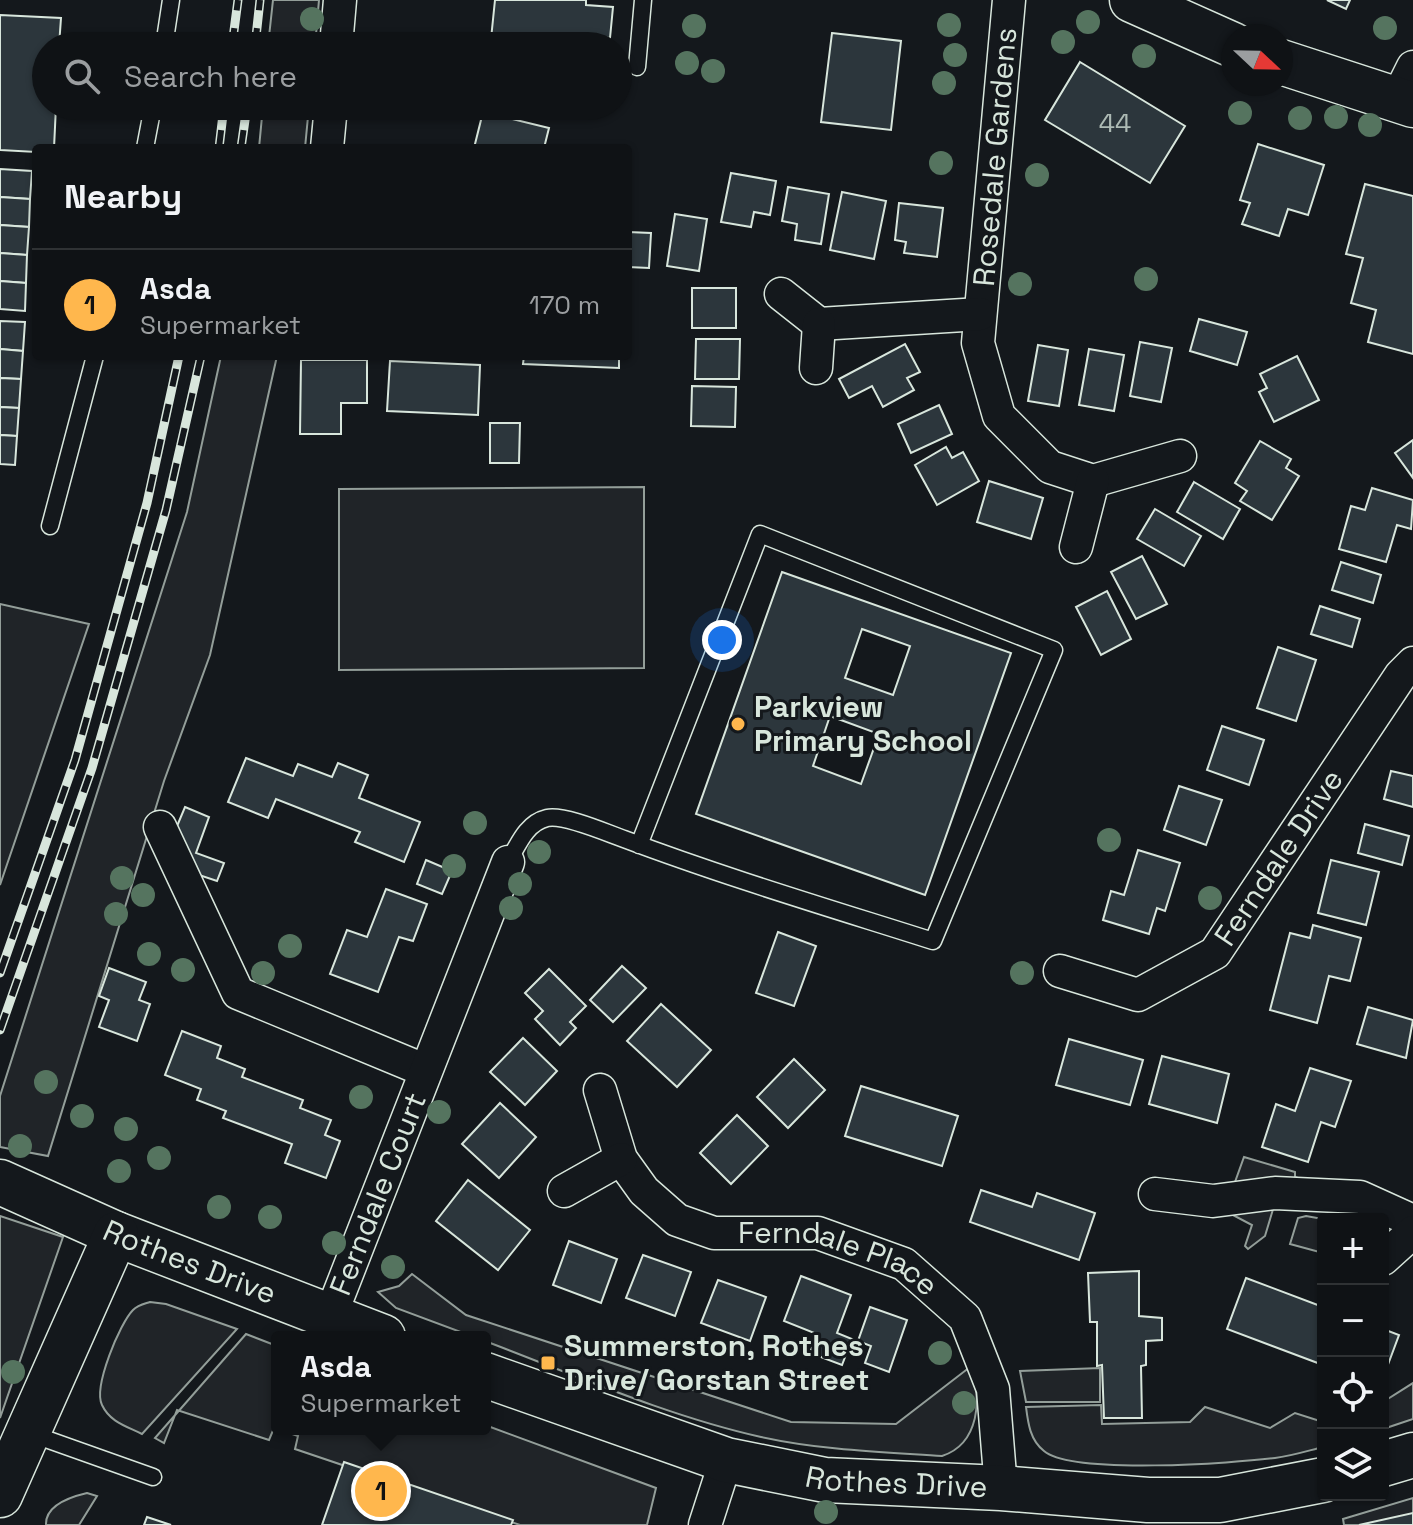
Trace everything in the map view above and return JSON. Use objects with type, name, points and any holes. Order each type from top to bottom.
[{"type":"street","points":[[337,32],[340,0]]},
{"type":"street","name":"Rosedale Gardens","points":[[1009,0],[978,343],[999,416],[1050,467],[1093,481]]},
{"type":"street","points":[[1132,0],[1221,40]]},
{"type":"street","points":[[1293,65],[1407,91]]},
{"type":"street","points":[[327,144],[330,120]]},
{"type":"street","points":[[781,294],[819,324],[816,368]]},
{"type":"street","name":"Rosedale Gardens","points":[[819,324],[980,314]]},
{"type":"street","points":[[1076,547],[1093,481],[1180,456]]},
{"type":"street","name":"Ferndale Drive","points":[[1060,971],[1138,995],[1215,953],[1401,675],[1413,663]]},
{"type":"street","name":"Ferndale Court","points":[[160,827],[238,993],[424,1070]]},
{"type":"street","name":"Ferndale Court","points":[[330,1317],[424,1070],[508,862]]},
{"type":"street","name":"Ferndale Place","points":[[600,1090],[621,1159],[644,1191],[677,1220],[714,1233],[818,1233],[904,1264],[965,1318],[993,1389],[1001,1488]]},
{"type":"street","points":[[564,1191],[621,1159]]},
{"type":"street","name":"Rothes Drive","points":[[0,1182],[116,1234],[367,1331]]},
{"type":"street","points":[[1155,1194],[1213,1201],[1275,1193],[1360,1197],[1413,1221]]},
{"type":"street","points":[[1389,1254],[1413,1232]]},
{"type":"street","points":[[0,1495],[116,1234]]},
{"type":"street","name":"Rothes Drive","points":[[491,1377],[726,1460],[825,1480],[1001,1488],[1148,1500],[1220,1500],[1317,1481]]},
{"type":"street","points":[[1389,1462],[1413,1455]]},
{"type":"street","points":[[705,1525],[726,1460]]},
{"type":"lane","points":[[166,32],[171,0]]},
{"type":"lane","points":[[637,67],[643,0]]},
{"type":"lane","points":[[146,144],[150,120]]},
{"type":"lane","points":[[50,526],[94,360]]},
{"type":"lane","points":[[508,862],[528,828],[549,817],[589,826],[639,845],[933,941],[1054,650],[760,534],[639,845]]},
{"type":"lane","points":[[28,1432],[153,1477]]},
{"type":"shaded area","points":[[273,0],[319,0],[316,32],[270,32]]},
{"type":"shaded area","points":[[262,120],[308,120],[305,144],[259,144]]},
{"type":"shaded area","points":[[220,360],[276,360],[210,655],[164,781],[48,1156],[0,1147],[0,1096],[187,512]]},
{"type":"shaded area","points":[[644,487],[644,668],[339,670],[339,489]]},
{"type":"shaded area","points":[[0,604],[89,624],[0,885]]},
{"type":"shaded area","points":[[1244,1157],[1295,1172],[1295,1177],[1312,1183],[1235,1182]]},
{"type":"shaded area","points":[[1274,1206],[1265,1236],[1248,1249],[1245,1246],[1252,1225],[1229,1213]]},
{"type":"shaded area","points":[[0,1216],[63,1237],[0,1418]]},
{"type":"shaded area","points":[[1298,1218],[1317,1218],[1317,1251],[1290,1244]]},
{"type":"shaded area","points":[[412,1274],[466,1315],[791,1422],[896,1424],[970,1367],[976,1392],[975,1419],[964,1441],[942,1456],[851,1450],[761,1437],[691,1418],[622,1394],[491,1343],[491,1331],[458,1331],[396,1308],[378,1292],[399,1286]]},
{"type":"shaded area","points":[[150,1302],[166,1304],[237,1329],[142,1434],[109,1416],[100,1396],[104,1370],[121,1328],[133,1310]]},
{"type":"shaded area","points":[[246,1334],[271,1344],[269,1440],[179,1411]]},
{"type":"shaded area","points":[[1100,1368],[1100,1402],[1026,1402],[1020,1371]]},
{"type":"shaded area","points":[[1413,1383],[1413,1419],[1389,1427],[1389,1398]]},
{"type":"shaded area","points":[[1101,1405],[1102,1424],[1190,1422],[1205,1407],[1270,1428],[1295,1413],[1317,1420],[1317,1448],[1255,1460],[1192,1464],[1086,1463],[1060,1458],[1039,1447],[1029,1425],[1026,1407]]},
{"type":"shaded area","points":[[175,1415],[164,1443],[155,1438]]},
{"type":"shaded area","points":[[491,1427],[656,1488],[647,1525],[520,1525],[295,1449],[298,1436],[295,1435],[491,1435]]},
{"type":"shaded area","points":[[87,1493],[97,1496],[79,1525],[46,1525],[54,1507]]},
{"type":"shaded area","points":[[1413,1498],[1413,1515],[1394,1525],[1344,1525],[1343,1519]]},
{"type":"building","points":[[495,0],[586,0],[586,5],[613,7],[611,32],[492,32]]},
{"type":"building","points":[[1327,0],[1350,0],[1346,9]]},
{"type":"building","points":[[0,15],[61,18],[60,32],[32,32],[32,120],[55,120],[54,144],[32,144],[32,152],[0,150]]},
{"type":"building","points":[[832,33],[901,41],[891,130],[821,122]]},
{"type":"building","points":[[1080,62],[1185,126],[1150,183],[1045,120]]},
{"type":"building","points":[[481,120],[516,120],[549,128],[545,144],[475,144]]},
{"type":"building","points":[[1258,144],[1324,165],[1308,215],[1288,209],[1279,236],[1242,224],[1250,203],[1240,200]]},
{"type":"building","points":[[0,169],[32,171],[30,199],[0,197]]},
{"type":"building","points":[[731,173],[776,181],[770,215],[754,212],[751,227],[721,222]]},
{"type":"building","points":[[1365,184],[1413,196],[1413,354],[1368,342],[1376,310],[1351,303],[1363,258],[1346,254]]},
{"type":"building","points":[[788,187],[829,194],[821,244],[795,240],[797,224],[782,221]]},
{"type":"building","points":[[842,192],[886,201],[874,259],[830,250]]},
{"type":"building","points":[[0,197],[30,199],[29,227],[0,225]]},
{"type":"building","points":[[899,203],[943,208],[937,257],[904,253],[906,242],[895,240]]},
{"type":"building","points":[[675,214],[707,219],[699,271],[667,266]]},
{"type":"building","points":[[0,225],[29,227],[27,255],[0,253]]},
{"type":"building","points":[[632,232],[651,233],[649,268],[632,267]]},
{"type":"building","points":[[0,253],[27,255],[26,283],[0,281]]},
{"type":"building","points":[[0,281],[26,283],[25,311],[0,309]]},
{"type":"building","points":[[692,288],[736,288],[736,328],[692,328]]},
{"type":"building","points":[[1199,319],[1247,332],[1237,365],[1190,351]]},
{"type":"building","points":[[0,321],[25,322],[23,351],[0,349]]},
{"type":"building","points":[[696,339],[740,339],[739,379],[695,379]]},
{"type":"building","points":[[1140,342],[1172,348],[1161,402],[1130,396]]},
{"type":"building","points":[[905,344],[920,372],[907,378],[914,390],[883,407],[872,386],[849,398],[839,379]]},
{"type":"building","points":[[1038,345],[1068,350],[1059,406],[1028,401]]},
{"type":"building","points":[[0,349],[23,351],[21,379],[0,378]]},
{"type":"building","points":[[1089,349],[1124,355],[1114,411],[1079,405]]},
{"type":"building","points":[[1297,356],[1319,400],[1274,422],[1259,392],[1267,388],[1260,374]]},
{"type":"building","points":[[301,360],[367,360],[367,403],[341,403],[341,434],[300,434]]},
{"type":"building","points":[[524,360],[619,360],[619,368],[523,364]]},
{"type":"building","points":[[390,361],[480,365],[478,415],[387,411]]},
{"type":"building","points":[[0,378],[21,379],[19,408],[0,407]]},
{"type":"building","points":[[692,386],[736,387],[735,427],[691,426]]},
{"type":"building","points":[[939,405],[952,434],[911,453],[898,424]]},
{"type":"building","points":[[0,407],[19,408],[17,436],[0,435]]},
{"type":"building","points":[[490,423],[520,423],[519,463],[490,463]]},
{"type":"building","points":[[0,435],[17,436],[15,465],[0,464]]},
{"type":"building","points":[[1413,440],[1413,478],[1395,453]]},
{"type":"building","points":[[1260,441],[1291,459],[1286,468],[1299,476],[1272,520],[1240,501],[1247,491],[1235,483]]},
{"type":"building","points":[[946,447],[952,458],[963,452],[979,481],[937,505],[915,465]]},
{"type":"building","points":[[989,481],[1043,498],[1031,539],[977,522]]},
{"type":"building","points":[[1194,482],[1240,509],[1223,539],[1177,512]]},
{"type":"building","points":[[1372,488],[1413,500],[1411,529],[1397,525],[1386,562],[1339,549],[1351,506],[1365,510]]},
{"type":"building","points":[[1155,509],[1201,536],[1184,566],[1137,539]]},
{"type":"building","points":[[1142,556],[1167,604],[1136,619],[1111,572]]},
{"type":"building","points":[[1341,562],[1381,575],[1373,603],[1332,590]]},
{"type":"building","points":[[782,572],[1011,653],[925,895],[696,814]],"holes":[[[862,629],[910,646],[893,695],[845,678]],[[830,716],[879,734],[861,784],[813,766]]]},
{"type":"building","points":[[1107,591],[1131,639],[1101,655],[1076,607]]},
{"type":"building","points":[[1320,606],[1360,619],[1352,647],[1311,634]]},
{"type":"building","points":[[1278,647],[1316,660],[1296,721],[1257,708]]},
{"type":"building","points":[[1222,726],[1264,740],[1249,785],[1207,770]]},
{"type":"building","points":[[246,758],[293,776],[298,764],[332,777],[338,763],[368,775],[359,798],[420,822],[404,862],[355,842],[360,832],[276,799],[268,818],[228,802]]},
{"type":"building","points":[[1391,771],[1413,776],[1413,807],[1384,799]]},
{"type":"building","points":[[1179,786],[1222,800],[1206,845],[1164,830]]},
{"type":"building","points":[[185,807],[209,817],[196,853],[224,863],[217,881],[190,872],[172,838]]},
{"type":"building","points":[[1365,824],[1409,836],[1402,865],[1358,853]]},
{"type":"building","points":[[1138,850],[1180,863],[1165,911],[1157,908],[1149,934],[1103,920],[1111,891],[1124,895]]},
{"type":"building","points":[[426,860],[452,871],[442,894],[417,884]]},
{"type":"building","points":[[1331,860],[1379,872],[1366,925],[1318,913]]},
{"type":"building","points":[[386,889],[427,904],[413,941],[399,937],[378,992],[330,974],[347,930],[367,937]]},
{"type":"building","points":[[1313,925],[1361,938],[1350,981],[1329,976],[1317,1023],[1270,1010],[1290,933],[1310,938]]},
{"type":"building","points":[[778,932],[816,946],[794,1006],[756,993]]},
{"type":"building","points":[[622,966],[646,988],[613,1022],[590,1000]]},
{"type":"building","points":[[109,968],[146,982],[139,1000],[150,1004],[137,1041],[99,1027],[109,1000],[99,996]]},
{"type":"building","points":[[549,969],[586,1006],[570,1022],[576,1028],[560,1045],[535,1019],[543,1011],[525,993]]},
{"type":"building","points":[[661,1004],[711,1050],[677,1087],[627,1041]]},
{"type":"building","points":[[1368,1007],[1413,1020],[1406,1058],[1357,1044]]},
{"type":"building","points":[[182,1031],[221,1046],[217,1058],[245,1069],[242,1077],[303,1100],[300,1108],[331,1120],[325,1135],[340,1141],[326,1178],[285,1163],[292,1144],[223,1118],[226,1111],[197,1100],[201,1089],[165,1075]]},
{"type":"building","points":[[523,1038],[557,1071],[525,1105],[490,1072]]},
{"type":"building","points":[[1069,1039],[1143,1060],[1130,1105],[1056,1085]]},
{"type":"building","points":[[1162,1056],[1229,1074],[1217,1123],[1149,1104]]},
{"type":"building","points":[[794,1059],[825,1090],[788,1128],[757,1097]]},
{"type":"building","points":[[1310,1068],[1351,1081],[1335,1127],[1321,1122],[1308,1162],[1262,1147],[1276,1104],[1295,1111]]},
{"type":"building","points":[[861,1086],[958,1116],[942,1166],[845,1136]]},
{"type":"building","points":[[500,1103],[536,1137],[499,1178],[462,1144]]},
{"type":"building","points":[[737,1115],[768,1146],[731,1184],[700,1153]]},
{"type":"building","points":[[468,1180],[530,1230],[498,1270],[436,1221]]},
{"type":"building","points":[[981,1190],[1032,1207],[1037,1193],[1095,1213],[1079,1260],[970,1222]]},
{"type":"building","points":[[569,1241],[617,1259],[601,1303],[553,1285]]},
{"type":"building","points":[[643,1255],[691,1272],[675,1316],[626,1298]]},
{"type":"building","points":[[1139,1271],[1139,1316],[1162,1318],[1162,1340],[1146,1341],[1146,1365],[1141,1366],[1142,1418],[1104,1418],[1102,1365],[1097,1366],[1097,1322],[1090,1322],[1088,1273]]},
{"type":"building","points":[[801,1276],[851,1295],[837,1333],[852,1339],[842,1365],[810,1353],[817,1334],[784,1321]]},
{"type":"building","points":[[1246,1278],[1317,1305],[1317,1363],[1227,1329]]},
{"type":"building","points":[[718,1280],[766,1297],[750,1341],[701,1323]]},
{"type":"building","points":[[870,1307],[907,1320],[889,1372],[865,1363],[871,1346],[858,1341]]},
{"type":"building","points":[[1389,1331],[1399,1335],[1389,1362]]},
{"type":"building","points":[[344,1462],[513,1520],[511,1525],[322,1525]]},
{"type":"building","points":[[1413,1513],[1413,1525],[1359,1525]]},
{"type":"building","points":[[147,1517],[171,1525],[144,1525]]},
{"type":"railway","points":[[234,32],[238,0]]},
{"type":"railway","points":[[257,32],[260,0]]},
{"type":"railway","points":[[219,144],[222,120]]},
{"type":"railway","points":[[242,144],[245,120]]},
{"type":"railway","points":[[0,973],[75,760],[147,503],[178,360]]},
{"type":"railway","points":[[0,1030],[92,768],[166,510],[200,360]]},
{"type":"place","name":"Parkview Primary School","points":[[738,724]]},
{"type":"place","name":"Summerston, Rothes Drive/ Gorstan Street","points":[[548,1363]]},
{"type":"place","name":"Asda","points":[[381,1491]]}]
